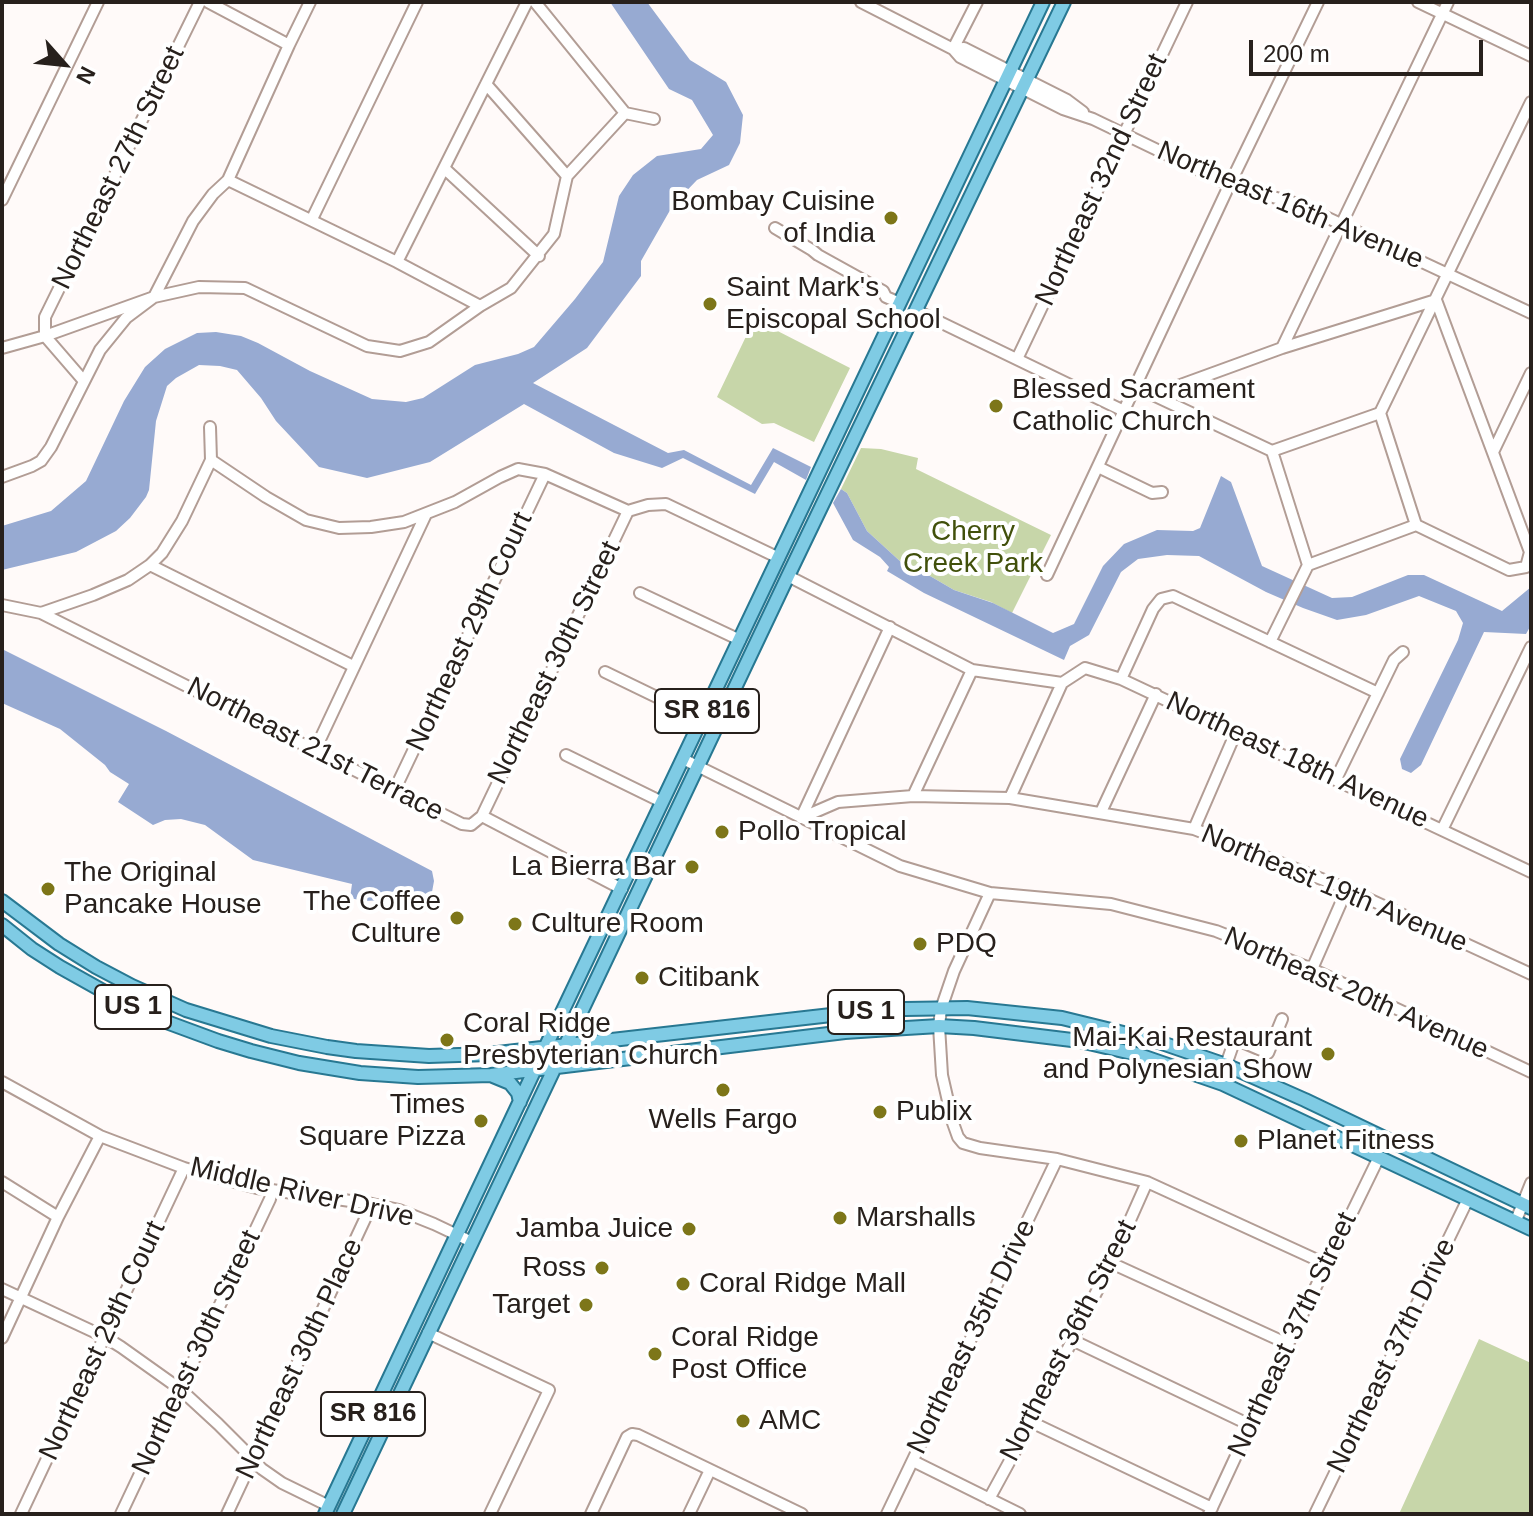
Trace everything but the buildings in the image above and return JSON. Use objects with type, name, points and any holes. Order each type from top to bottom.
[{"type":"main road","name":"SR 816","points":[[327,1510],[1043,2]]},
{"type":"main road","name":"SR 816","points":[[343,1514],[1064,2]]},
{"type":"main road","points":[[908,286],[911,304],[917,311]]},
{"type":"main road","points":[[900,303],[905,309],[909,327]]},
{"type":"main road","points":[[808,496],[812,507],[820,512]]},
{"type":"main road","points":[[779,558],[788,576]]},
{"type":"main road","points":[[620,893],[618,908],[627,918]]},
{"type":"main road","name":"US 1","points":[[2,901],[59,944],[132,986],[186,1010],[243,1029],[327,1047],[429,1056],[489,1054],[873,1011],[941,1009],[1015,1012],[1074,1020],[1156,1041],[1226,1065],[1528,1207]]},
{"type":"main road","points":[[6,928],[25,934],[39,930]]},
{"type":"main road","name":"US 1","points":[[6,928],[90,985],[153,1017],[225,1044],[299,1063],[391,1076],[491,1075],[845,1032],[939,1026],[1080,1041],[1136,1054],[1249,1095],[1531,1229]]},
{"type":"main road","points":[[30,946],[47,941],[59,944]]},
{"type":"main road","points":[[742,1045],[749,1033],[766,1022]]},
{"type":"main road","points":[[692,1051],[700,1043],[734,1036],[742,1025]]},
{"type":"main road","points":[[299,1063],[316,1060],[327,1047]]},
{"type":"main road","points":[[1194,1073],[1206,1065],[1226,1065]]},
{"type":"main road","points":[[491,1075],[510,1083],[520,1102]]},
{"type":"main road","points":[[1351,1143],[1373,1141],[1379,1136]]},
{"type":"main road","points":[[1379,1157],[1390,1151],[1406,1149]]},
{"type":"main road","points":[[420,1313],[423,1329],[428,1333]]},
{"type":"main road","points":[[410,1335],[417,1343],[419,1354]]},
{"type":"street","points":[[2,200],[98,2]]},
{"type":"street","name":"Northeast 27th Street","points":[[45,336],[45,317],[200,2]]},
{"type":"street","points":[[208,2],[289,45]]},
{"type":"street","points":[[2,477],[41,461],[100,350],[126,318],[154,297],[193,221],[228,180],[310,2]]},
{"type":"street","points":[[312,219],[417,2]]},
{"type":"street","points":[[397,262],[527,2]]},
{"type":"street","points":[[535,2],[625,113],[654,119]]},
{"type":"street","name":"Northeast 16th Avenue","points":[[861,2],[953,49],[964,48],[1025,85],[1067,100],[1093,119],[1230,185],[1298,204],[1531,313]]},
{"type":"street","points":[[953,49],[977,2]]},
{"type":"street","name":"Northeast 32nd Street","points":[[1017,359],[1187,2]]},
{"type":"street","points":[[1047,575],[1318,2]]},
{"type":"street","points":[[1418,2],[1531,56]]},
{"type":"street","points":[[1282,348],[1448,2]]},
{"type":"street","points":[[486,84],[567,176]]},
{"type":"street","points":[[1416,525],[1380,413],[1531,102]]},
{"type":"street","points":[[2,348],[154,297],[199,287],[245,288],[367,346],[400,351],[429,342],[511,288],[539,256],[554,234],[567,176],[625,113]]},
{"type":"street","points":[[445,169],[539,256]]},
{"type":"street","points":[[228,180],[312,219],[480,306]]},
{"type":"street","points":[[775,228],[900,303]]},
{"type":"street","points":[[1153,395],[1282,348],[1436,300]]},
{"type":"street","points":[[1270,642],[1308,565],[1416,525],[1509,570],[1526,567],[1530,552],[1436,300]]},
{"type":"street","points":[[917,311],[1124,411]]},
{"type":"street","points":[[45,336],[83,380]]},
{"type":"street","points":[[1493,452],[1531,373]]},
{"type":"street","points":[[1136,387],[1272,451],[1380,413]]},
{"type":"street","points":[[41,613],[128,580],[162,553],[182,521],[211,460],[210,427]]},
{"type":"street","points":[[1272,451],[1308,565]]},
{"type":"street","points":[[211,460],[306,520],[339,528],[404,522],[455,502],[518,469],[545,474],[628,511],[666,504],[779,558]]},
{"type":"street","points":[[1098,467],[1152,493],[1162,492]]},
{"type":"street","name":"Northeast 29th Court","points":[[395,789],[545,474]]},
{"type":"street","name":"Northeast 30th Street","points":[[482,816],[628,511]]},
{"type":"street","points":[[315,750],[426,514]]},
{"type":"street","points":[[150,565],[353,666]]},
{"type":"street","points":[[788,576],[972,670],[1062,683],[1010,798]]},
{"type":"street","points":[[640,593],[740,640]]},
{"type":"street","points":[[1121,679],[1153,609],[1161,599],[1173,596],[1378,693]]},
{"type":"street","name":"Northeast 21st Terrace","points":[[2,605],[41,613],[462,824],[471,825],[482,816],[620,893]]},
{"type":"street","points":[[801,818],[890,627]]},
{"type":"street","points":[[1442,830],[1531,647]]},
{"type":"street","points":[[1336,779],[1394,660],[1403,652]]},
{"type":"street","name":"Northeast 18th Avenue","points":[[1062,683],[1085,668],[1121,679],[1531,872]]},
{"type":"street","points":[[913,796],[972,670]]},
{"type":"street","points":[[605,672],[702,719]]},
{"type":"street","points":[[1101,812],[1156,694]]},
{"type":"street","points":[[1194,829],[1236,732]]},
{"type":"street","points":[[566,755],[662,802]]},
{"type":"street","name":"Northeast 20th Avenue","points":[[683,759],[900,866],[990,893],[1111,904],[1216,931],[1312,969],[1531,1072]]},
{"type":"street","name":"Northeast 19th Avenue","points":[[801,818],[838,802],[913,796],[1010,798],[1194,829],[1347,889],[1531,974]]},
{"type":"street","points":[[1312,969],[1347,889]]},
{"type":"street","points":[[990,893],[954,971],[941,1009],[939,1026],[942,1075],[958,1137],[963,1143],[1057,1159],[1147,1182],[1326,1264]]},
{"type":"street","points":[[1226,1065],[1235,1039],[1268,1053],[1282,1019]]},
{"type":"street","name":"Middle River Drive","points":[[2,1082],[100,1136],[184,1168],[272,1190],[399,1210],[472,1242]]},
{"type":"street","points":[[2,1338],[58,1217],[100,1136]]},
{"type":"street","name":"Northeast 37th Street","points":[[1210,1511],[1379,1157]]},
{"type":"street","name":"Northeast 35th Drive","points":[[887,1514],[1057,1159]]},
{"type":"street","name":"Northeast 29th Court","points":[[21,1514],[184,1168]]},
{"type":"street","points":[[2,1182],[58,1217]]},
{"type":"street","name":"Northeast 36th Street","points":[[989,1499],[1111,1263],[1147,1182]]},
{"type":"street","points":[[1518,1223],[1517,1218],[1528,1207],[1531,1183]]},
{"type":"street","name":"Northeast 30th Street","points":[[121,1514],[272,1190]]},
{"type":"street","name":"Northeast 37th Drive","points":[[1315,1514],[1468,1199]]},
{"type":"street","name":"Northeast 30th Place","points":[[227,1514],[372,1204]]},
{"type":"street","points":[[1111,1263],[1288,1344]]},
{"type":"street","points":[[2,1289],[105,1337],[143,1361],[180,1389],[243,1449]]},
{"type":"street","points":[[428,1333],[549,1390],[490,1514]]},
{"type":"street","points":[[1072,1340],[1250,1425]]},
{"type":"street","points":[[1031,1422],[1210,1511]]},
{"type":"street","points":[[591,1514],[627,1437],[632,1434],[788,1511],[802,1514]]},
{"type":"street","points":[[252,1460],[282,1483],[327,1510]]},
{"type":"street","points":[[913,1461],[1020,1514]]},
{"type":"street","points":[[689,1514],[710,1470]]},
{"type":"green space","points":[[760,322],[850,368],[814,442],[774,423],[762,424],[717,397],[751,326]]},
{"type":"green space","name":"Cherry Creek Park","points":[[861,448],[881,449],[918,458],[916,469],[1051,535],[1012,613],[991,602],[954,590],[902,563],[867,531],[847,493],[841,489]]},
{"type":"green space","points":[[1479,1339],[1531,1363],[1531,1514],[1399,1514]]},
{"type":"water","points":[[610,2],[647,2],[690,60],[726,82],[743,115],[740,143],[729,165],[697,180],[673,205],[641,261],[641,276],[587,348],[533,383],[668,453],[684,450],[751,485],[773,448],[811,467],[806,480],[774,462],[755,494],[683,458],[662,468],[614,453],[524,404],[430,462],[367,478],[319,467],[276,421],[237,370],[199,365],[167,386],[156,421],[149,490],[130,518],[116,531],[76,552],[2,570],[2,526],[51,511],[86,481],[124,401],[145,367],[165,349],[197,333],[241,336],[372,399],[406,402],[423,398],[475,365],[534,347],[603,262],[619,196],[633,175],[657,156],[701,149],[713,135],[692,100],[669,89]]},
{"type":"water","points":[[1221,476],[1231,482],[1262,566],[1332,598],[1352,597],[1408,575],[1424,575],[1502,611],[1531,587],[1531,625],[1526,634],[1484,632],[1421,765],[1411,773],[1402,769],[1400,759],[1458,640],[1463,623],[1456,611],[1419,596],[1366,615],[1337,620],[1266,592],[1199,556],[1167,555],[1138,559],[1121,572],[1089,635],[1070,646],[1064,660],[924,593],[887,571],[889,567],[880,557],[853,540],[833,503],[841,489],[847,493],[867,531],[902,563],[954,590],[993,603],[1053,633],[1074,624],[1103,566],[1124,544],[1157,530],[1193,531],[1200,528]]},
{"type":"water","points":[[2,649],[432,871],[432,892],[407,899],[364,901],[350,898],[352,884],[253,860],[205,825],[181,819],[153,825],[118,802],[129,784],[110,772],[60,729],[2,703]]},
{"type":"place","name":"Bombay Cuisine of India","points":[[891,218]]},
{"type":"place","name":"Saint Mark's Episcopal School","points":[[710,304]]},
{"type":"place","name":"Blessed Sacrament Catholic Church","points":[[996,406]]},
{"type":"place","name":"Pollo Tropical","points":[[722,832]]},
{"type":"place","name":"La Bierra Bar","points":[[692,867]]},
{"type":"place","name":"The Original Pancake House","points":[[48,889]]},
{"type":"place","name":"The Coffee Culture","points":[[457,918]]},
{"type":"place","name":"Culture Room","points":[[515,924]]},
{"type":"place","name":"PDQ","points":[[920,944]]},
{"type":"place","name":"Citibank","points":[[642,978]]},
{"type":"place","name":"Coral Ridge Presbyterian Church","points":[[447,1040]]},
{"type":"place","name":"Mai-Kai Restaurant and Polynesian Show","points":[[1328,1054]]},
{"type":"place","name":"Wells Fargo","points":[[723,1090]]},
{"type":"place","name":"Publix","points":[[880,1112]]},
{"type":"place","name":"Times Square Pizza","points":[[481,1121]]},
{"type":"place","name":"Planet Fitness","points":[[1241,1141]]},
{"type":"place","name":"Marshalls","points":[[840,1218]]},
{"type":"place","name":"Jamba Juice","points":[[689,1229]]},
{"type":"place","name":"Ross","points":[[602,1268]]},
{"type":"place","name":"Coral Ridge Mall","points":[[683,1284]]},
{"type":"place","name":"Target","points":[[586,1305]]},
{"type":"place","name":"Coral Ridge Post Office","points":[[655,1354]]},
{"type":"place","name":"AMC","points":[[743,1421]]}]
